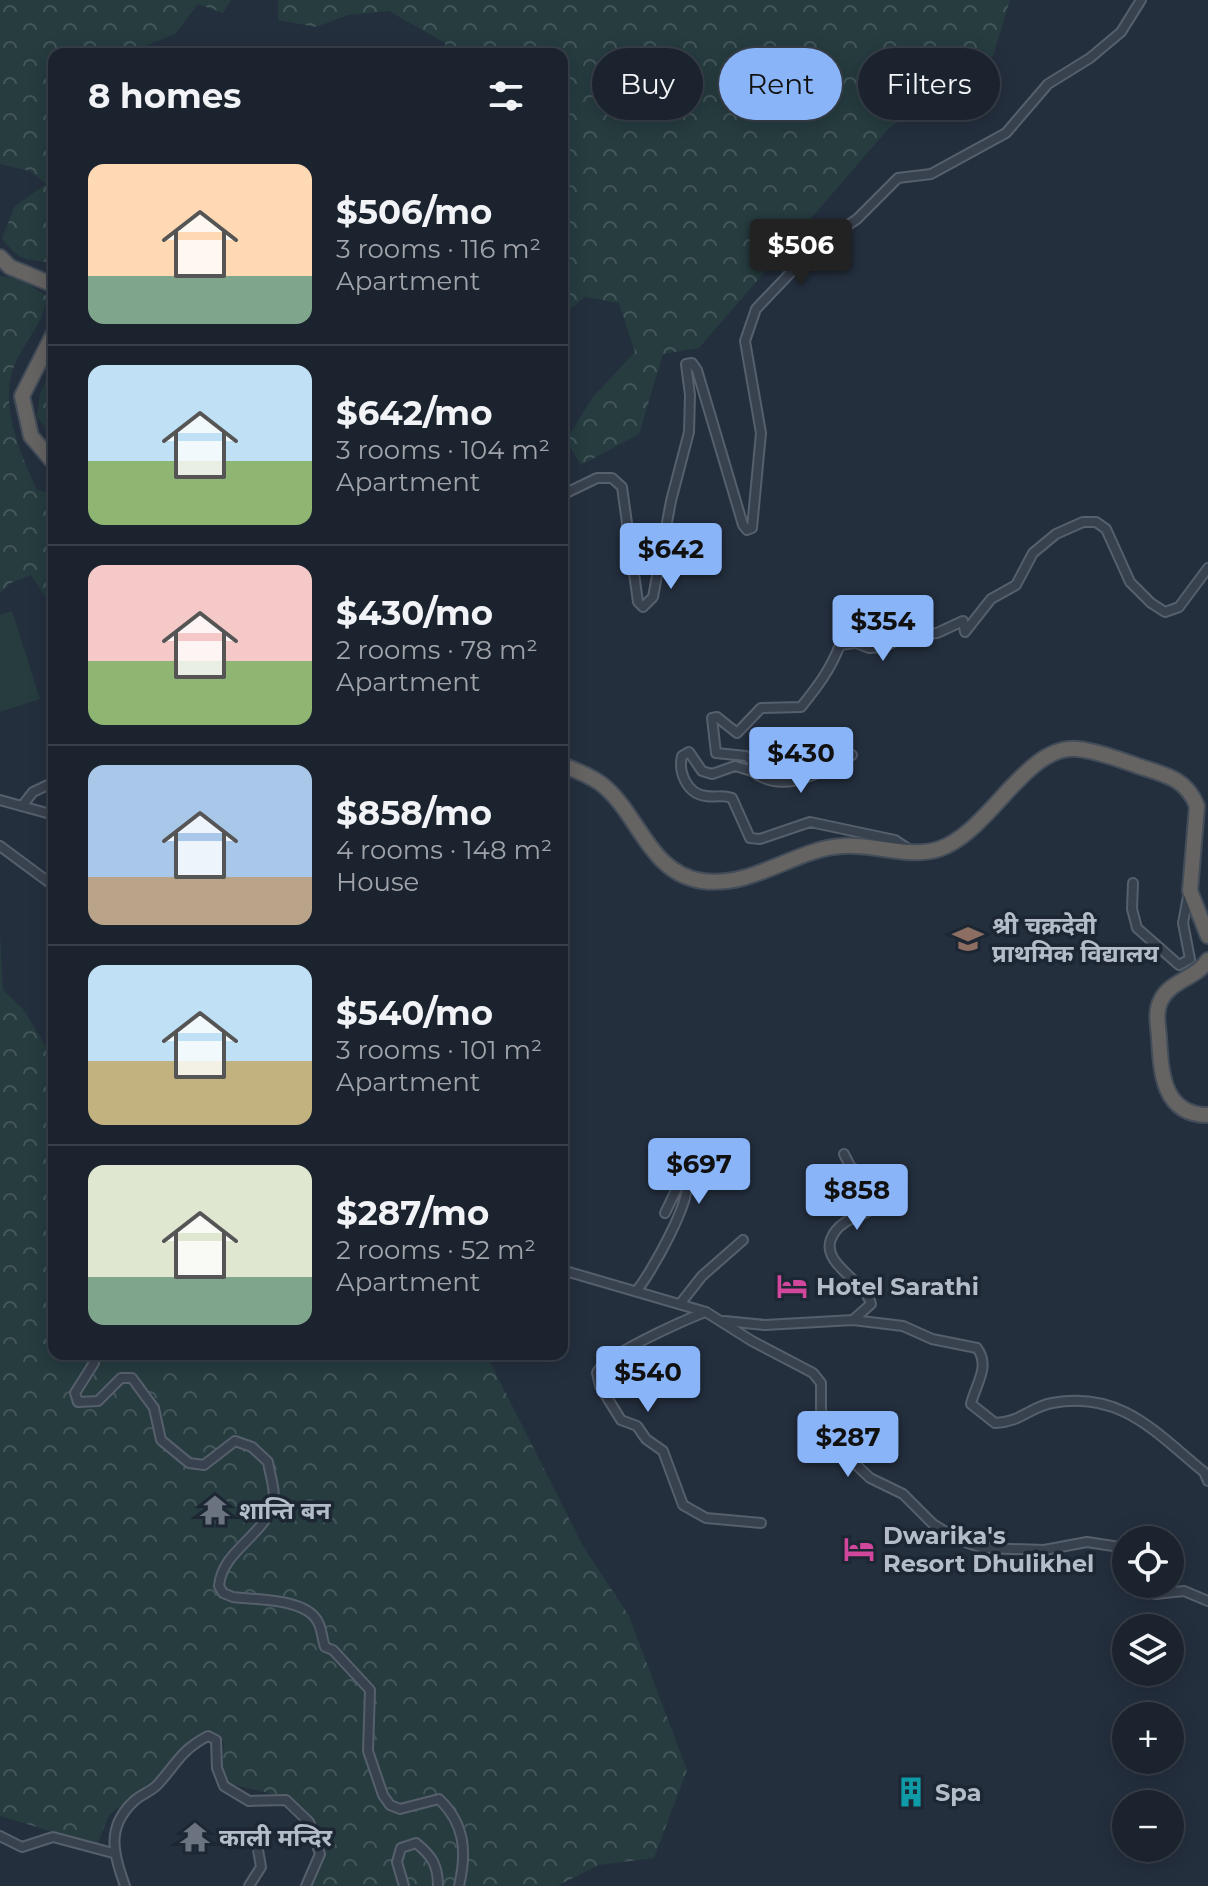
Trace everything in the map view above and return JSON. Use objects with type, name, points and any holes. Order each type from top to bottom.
[{"type":"highway","points":[[0,257],[10,267],[48,283]]},
{"type":"highway","points":[[48,345],[22,396],[31,436],[48,456]]},
{"type":"highway","points":[[568,768],[601,783],[664,865],[690,878],[710,882],[732,880],[845,845],[914,852],[936,850],[966,836],[1043,758],[1054,752],[1079,749],[1175,778],[1193,794],[1197,806],[1190,891],[1208,936]]},
{"type":"highway","points":[[1208,960],[1168,991],[1158,1010],[1162,1073],[1168,1093],[1186,1113],[1208,1115]]},
{"type":"street","points":[[568,492],[597,478],[612,478],[622,487],[638,602],[643,607],[653,597],[671,501],[689,432],[690,395],[686,364],[692,363],[697,370],[743,525],[747,530],[752,528],[761,433],[745,341],[756,309],[813,249],[857,219],[898,178],[931,174],[1006,133],[1048,84],[1090,58],[1121,32],[1141,0]]},
{"type":"street","points":[[752,771],[752,761],[746,756],[716,753],[712,718],[717,717],[737,733],[761,708],[801,707],[818,682],[830,674],[840,645],[856,643],[869,648],[884,647],[903,637],[937,633],[963,621],[965,632],[991,599],[1016,585],[1033,553],[1056,534],[1083,522],[1096,522],[1106,529],[1130,582],[1165,612],[1179,607],[1208,568]]},
{"type":"street","points":[[852,755],[814,776],[781,782],[764,781],[752,771],[735,766],[712,774],[702,771],[689,752],[682,756],[679,768],[694,791],[707,796],[721,793],[732,798],[750,838],[760,839],[810,822],[895,840],[914,852]]},
{"type":"street","points":[[22,806],[33,792],[48,785]]},
{"type":"street","points":[[0,800],[48,813]]},
{"type":"street","points":[[0,846],[48,882]]},
{"type":"street","points":[[1133,883],[1132,909],[1137,928],[1179,965],[1190,959],[1183,923],[1185,900],[1190,891]]},
{"type":"street","points":[[844,1154],[850,1166],[887,1194],[886,1200],[874,1209],[855,1214],[832,1237],[829,1247],[832,1258],[868,1293],[871,1304],[853,1320]]},
{"type":"street","points":[[637,1290],[668,1241],[688,1193],[686,1183],[680,1182],[676,1187],[665,1213]]},
{"type":"street","points":[[680,1304],[702,1276],[743,1240]]},
{"type":"street","points":[[568,1272],[706,1312],[752,1341],[813,1373],[821,1383],[822,1418],[830,1440],[870,1478],[903,1494],[944,1533],[983,1548],[1044,1550],[1087,1542],[1112,1546]]},
{"type":"street","points":[[706,1312],[669,1326],[603,1362],[597,1373],[600,1386],[621,1420],[637,1426],[646,1439],[663,1451],[683,1505],[706,1518],[761,1523]]},
{"type":"street","points":[[723,1321],[765,1325],[853,1320],[903,1326],[932,1339],[977,1348],[983,1360],[981,1378],[971,1404],[995,1423],[1013,1422],[1047,1404],[1085,1401],[1151,1425],[1204,1472],[1208,1481]]},
{"type":"street","points":[[94,1360],[75,1393],[78,1402],[98,1401],[121,1378],[132,1378],[154,1408],[161,1440],[189,1463],[204,1465],[235,1441],[252,1447],[268,1462],[273,1506],[261,1524],[225,1562],[219,1586],[223,1593],[233,1597],[295,1606],[310,1612],[319,1623],[325,1647],[333,1650],[370,1690],[368,1751],[383,1795],[390,1805],[400,1809],[439,1799],[456,1819],[464,1840],[459,1886]]},
{"type":"street","points":[[1184,1591],[1208,1601]]},
{"type":"street","points":[[125,1886],[113,1853],[112,1834],[132,1802],[159,1784],[177,1759],[208,1736],[216,1740],[217,1768],[224,1786],[249,1801],[286,1800],[309,1822],[320,1854],[306,1886]]},
{"type":"street","points":[[0,1836],[22,1847],[53,1837],[113,1853]]},
{"type":"street","points":[[249,1886],[261,1867],[256,1838]]},
{"type":"street","points":[[404,1886],[397,1862],[401,1848],[416,1843],[432,1857],[438,1871],[438,1886]]},
{"type":"green space","points":[[0,0],[231,0],[223,13],[198,4],[175,34],[141,48],[48,48],[48,263],[20,256],[2,238],[15,206],[46,184],[30,171],[0,164]]},
{"type":"green space","points":[[278,0],[1010,0],[995,48],[858,48],[858,120],[901,120],[889,128],[699,348],[663,354],[639,434],[581,465],[568,443],[568,437],[593,397],[635,352],[619,303],[585,297],[568,311],[568,48],[446,48],[445,43],[389,11],[348,15],[316,27],[278,20]]},
{"type":"green space","points":[[0,276],[19,278],[47,296],[38,325],[13,369],[9,400],[14,431],[25,462],[37,490],[48,493],[48,601],[31,575],[11,583],[0,593]]},
{"type":"green space","points":[[48,376],[48,431],[37,417],[40,394]]},
{"type":"green space","points":[[12,611],[40,699],[0,712],[0,615]]},
{"type":"green space","points":[[0,935],[3,990],[23,1009],[48,1050],[48,1360],[489,1360],[583,1546],[629,1616],[687,1770],[654,1858],[599,1865],[557,1886],[311,1886],[327,1847],[315,1828],[294,1805],[283,1799],[220,1781],[224,1743],[207,1729],[154,1780],[109,1815],[97,1845],[0,1816]]},
{"type":"place","name":"श्री चक्रदेवी प्राथमिक विद्यालय","points":[[968,939]]},
{"type":"place","name":"Hotel Sarathi","points":[[792,1286]]},
{"type":"place","name":"शान्ति बन","points":[[215,1510]]},
{"type":"place","name":"Dwarika's Resort Dhulikhel","points":[[859,1549]]},
{"type":"place","name":"Spa","points":[[911,1792]]},
{"type":"place","name":"काली मन्दिर","points":[[195,1837]]}]
